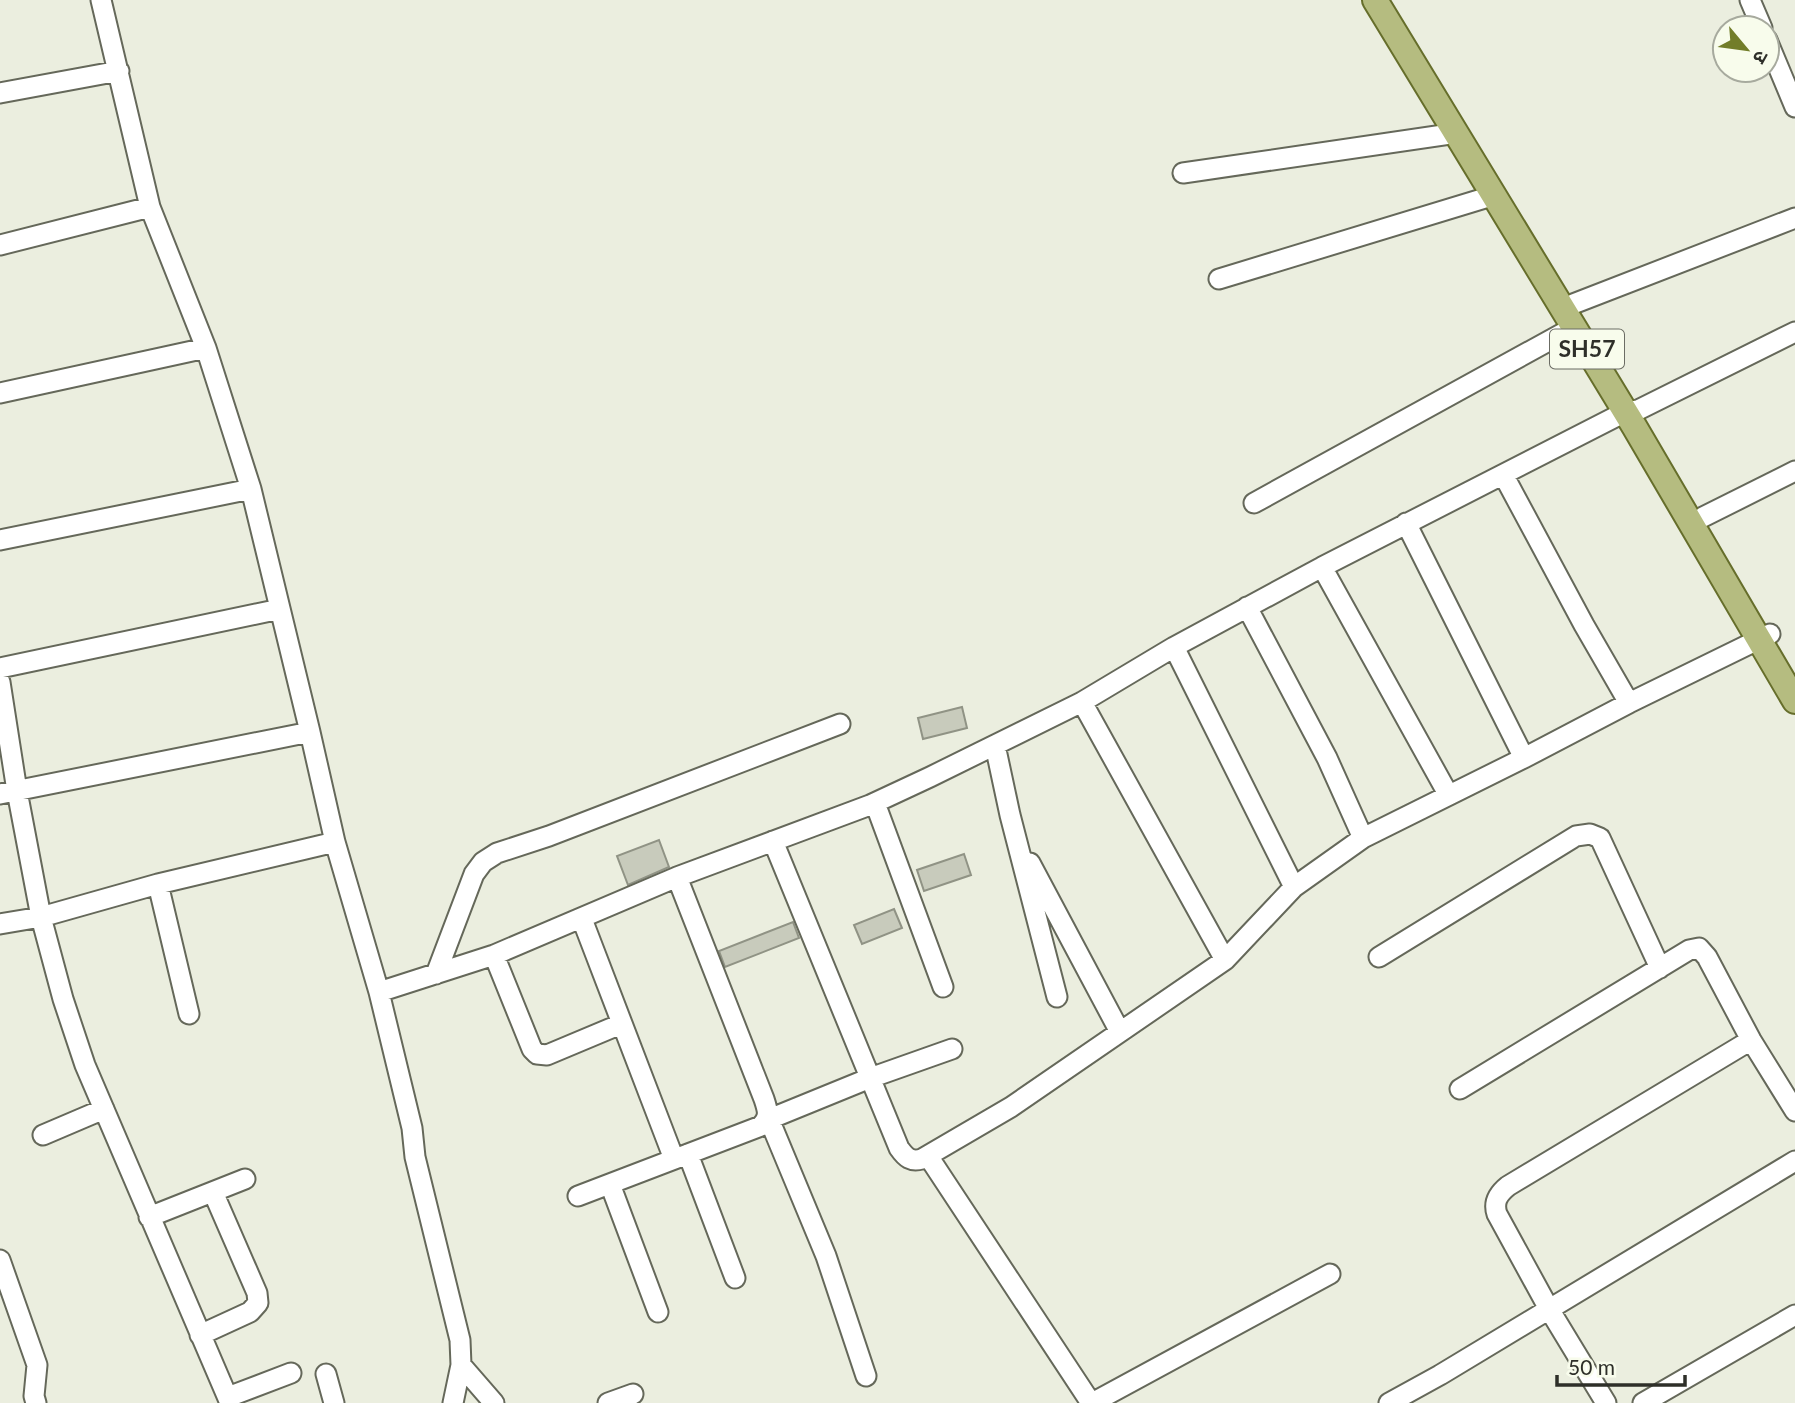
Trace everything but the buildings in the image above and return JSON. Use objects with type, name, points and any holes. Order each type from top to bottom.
[{"type":"main road","name":"SH57","points":[[1375,0],[1495,195],[1574,315]]},
{"type":"main road","name":"SH57","points":[[1394,0],[1574,315],[1765,637]]},
{"type":"main road","name":"SH57","points":[[1632,411],[1703,517],[1794,693]]},
{"type":"street","points":[[101,0],[150,207],[206,348],[251,489],[335,842],[379,992],[412,1128],[415,1157],[460,1340],[461,1364],[452,1403]]},
{"type":"street","points":[[0,93],[119,71]]},
{"type":"street","points":[[1781,74],[1795,107]]},
{"type":"street","points":[[1183,173],[1457,133]]},
{"type":"street","points":[[1219,279],[1495,195]]},
{"type":"street","points":[[0,244],[150,207]]},
{"type":"street","points":[[1254,503],[1574,315],[1795,218]]},
{"type":"street","points":[[379,992],[494,955],[677,877],[875,803],[1082,702],[1174,647],[1406,523],[1795,331]]},
{"type":"street","points":[[0,393],[206,348]]},
{"type":"street","points":[[1703,517],[1795,471]]},
{"type":"street","points":[[1504,476],[1629,703]]},
{"type":"street","points":[[0,540],[251,489]]},
{"type":"street","points":[[1406,523],[1524,758]]},
{"type":"street","points":[[1322,567],[1448,794]]},
{"type":"street","points":[[1247,607],[1327,758],[1363,838]]},
{"type":"street","points":[[0,668],[280,609]]},
{"type":"street","points":[[774,841],[903,1154],[915,1161],[1011,1107],[1225,960],[1294,887],[1363,838],[1765,637]]},
{"type":"street","points":[[1174,647],[1294,887]]},
{"type":"street","points":[[0,682],[9,793],[41,917],[74,1032],[149,1217],[229,1400],[291,1373]]},
{"type":"street","points":[[1082,702],[1225,960]]},
{"type":"street","points":[[436,974],[474,874],[482,862],[497,853],[576,826],[840,724]]},
{"type":"street","points":[[9,793],[310,732]]},
{"type":"street","points":[[995,745],[1056,997]]},
{"type":"street","points":[[875,803],[943,987]]},
{"type":"street","points":[[1015,834],[1120,1032]]},
{"type":"street","points":[[1379,957],[1576,836],[1590,834],[1600,838],[1660,968]]},
{"type":"street","points":[[0,924],[41,917],[158,884],[335,842]]},
{"type":"street","points":[[677,877],[764,1099],[768,1119],[826,1256],[866,1377]]},
{"type":"street","points":[[158,884],[189,1014]]},
{"type":"street","points":[[582,919],[621,1024],[735,1278]]},
{"type":"street","points":[[1460,1089],[1689,950],[1699,948],[1707,957],[1751,1040],[1795,1111]]},
{"type":"street","points":[[494,955],[532,1049],[537,1054],[547,1055],[621,1024]]},
{"type":"street","points":[[1606,1403],[1549,1309],[1497,1214],[1495,1208],[1499,1193],[1751,1040]]},
{"type":"street","points":[[578,1196],[761,1126],[768,1119],[870,1078],[952,1049]]},
{"type":"street","points":[[44,1135],[104,1109]]},
{"type":"street","points":[[928,1156],[1091,1403],[1330,1274]]},
{"type":"street","points":[[1389,1403],[1795,1161]]},
{"type":"street","points":[[149,1217],[245,1179]]},
{"type":"street","points":[[610,1184],[658,1312]]},
{"type":"street","points":[[200,1335],[250,1312],[258,1303],[257,1293],[213,1192]]},
{"type":"street","points":[[0,1260],[37,1365],[34,1396],[36,1403]]},
{"type":"street","points":[[1643,1403],[1795,1315]]},
{"type":"street","points":[[461,1364],[494,1403]]},
{"type":"street","points":[[326,1374],[334,1403]]},
{"type":"street","points":[[608,1403],[633,1394]]}]
